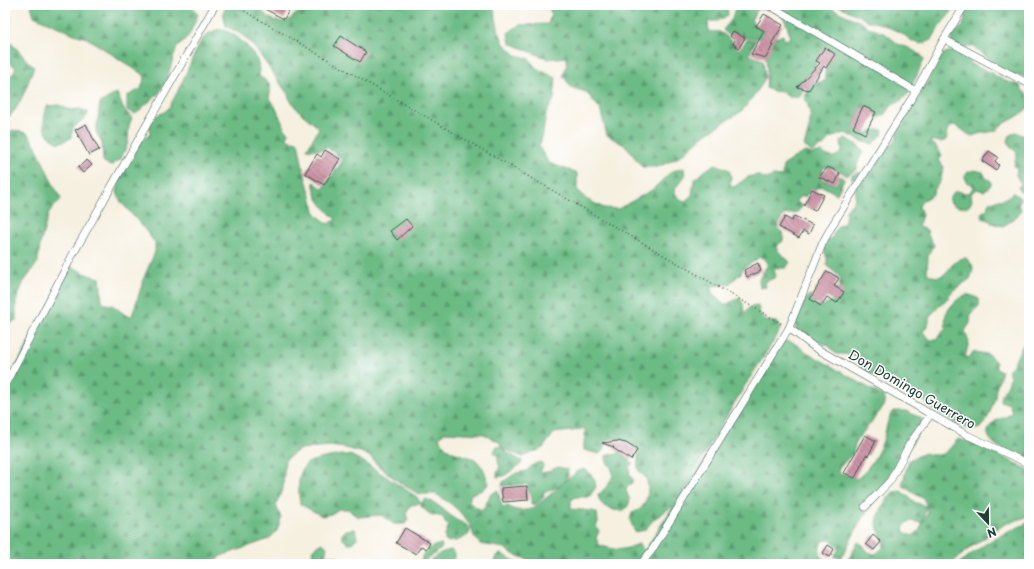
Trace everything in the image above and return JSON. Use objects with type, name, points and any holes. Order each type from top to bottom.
[{"type":"street","points":[[5,385],[72,256],[215,5]]},
{"type":"street","points":[[769,5],[916,91]]},
{"type":"street","points":[[642,564],[788,328],[823,242],[916,91],[944,39],[965,5]]},
{"type":"street","points":[[944,39],[1029,84]]},
{"type":"street","name":"Don Domingo Guerrero","points":[[788,328],[814,347],[967,435],[1029,464]]},
{"type":"street","points":[[865,507],[890,481],[910,443],[931,414]]},
{"type":"street","points":[[321,564],[332,564]]},
{"type":"path","points":[[234,5],[788,328]]},
{"type":"green space","points":[[31,5],[191,5],[198,15],[189,35],[176,49],[167,79],[159,93],[135,114],[127,110],[127,96],[141,89],[145,76],[87,38],[74,34],[34,16]]},
{"type":"green space","points":[[227,5],[260,5],[264,13],[270,18],[287,22],[298,12],[300,5],[493,5],[499,32],[504,44],[516,55],[528,58],[536,68],[556,78],[554,99],[546,114],[539,147],[549,163],[577,173],[577,189],[586,199],[604,208],[618,209],[652,190],[672,171],[684,168],[685,176],[674,190],[676,195],[684,202],[692,195],[694,180],[716,164],[729,170],[731,186],[734,187],[748,177],[757,175],[766,179],[773,176],[782,177],[783,166],[805,152],[813,154],[822,152],[830,157],[837,156],[842,152],[841,141],[845,138],[859,147],[863,151],[857,164],[857,169],[846,176],[836,169],[824,167],[820,179],[836,185],[840,176],[844,179],[837,194],[822,186],[815,189],[811,188],[806,196],[800,197],[796,200],[803,206],[797,212],[794,214],[783,215],[777,228],[783,233],[783,241],[776,246],[777,250],[790,262],[786,268],[777,268],[774,270],[776,277],[765,282],[766,287],[760,288],[759,279],[768,264],[763,258],[759,257],[743,268],[741,273],[729,284],[713,286],[711,293],[724,305],[740,298],[743,304],[744,313],[750,307],[758,306],[765,321],[777,322],[781,327],[777,336],[744,387],[674,505],[781,344],[785,341],[794,343],[805,351],[883,396],[885,402],[881,410],[856,441],[853,453],[838,469],[840,473],[856,479],[864,472],[879,450],[888,421],[894,411],[906,411],[921,418],[923,424],[905,456],[861,520],[842,557],[834,557],[839,548],[831,540],[822,541],[820,556],[831,564],[635,564],[637,561],[634,564],[535,564],[529,560],[510,553],[505,548],[480,544],[474,536],[470,525],[459,511],[436,494],[419,494],[403,485],[378,466],[371,457],[361,452],[329,446],[300,449],[285,460],[283,488],[276,505],[281,518],[277,531],[269,539],[221,556],[211,564],[5,564],[5,387],[70,266],[88,275],[100,278],[102,301],[105,304],[112,305],[127,316],[132,316],[145,275],[155,252],[155,243],[121,202],[117,192],[121,176],[134,152],[144,138],[150,134],[150,127],[153,118],[164,112],[170,106],[201,41],[210,33],[216,30],[222,30],[234,35],[245,44],[254,55],[258,64],[259,76],[269,84],[269,97],[288,133],[287,140],[298,142],[303,168],[316,214],[328,224],[336,220],[318,198],[314,188],[314,182],[323,189],[343,160],[327,147],[320,150],[307,149],[319,128],[293,104],[287,93],[255,48],[242,35],[226,26],[223,12]],"holes":[[[585,428],[584,450],[599,454],[604,450],[607,440],[620,439],[627,442],[638,449],[638,468],[646,478],[648,486],[648,494],[643,506],[639,510],[632,513],[630,520],[635,532],[645,530],[654,519],[674,505],[644,551],[639,544],[628,548],[619,549],[599,545],[596,538],[599,531],[596,526],[598,522],[597,513],[593,511],[571,509],[571,500],[576,497],[589,497],[596,487],[592,476],[585,469],[578,471],[534,508],[521,510],[508,506],[504,507],[501,504],[498,490],[490,495],[483,510],[474,507],[469,501],[471,494],[482,490],[489,484],[483,468],[475,459],[453,452],[445,447],[439,438],[444,432],[484,434],[499,442],[504,449],[523,457],[543,448],[554,433]]]},
{"type":"green space","points":[[549,5],[727,5],[728,15],[718,21],[708,21],[709,32],[722,33],[739,50],[747,40],[756,40],[749,55],[763,60],[765,77],[761,86],[742,111],[707,133],[679,157],[658,167],[642,167],[626,146],[607,135],[600,109],[586,92],[572,88],[563,76],[567,64],[567,57],[548,59],[510,43],[508,33],[519,25],[548,24],[551,15]]},
{"type":"green space","points":[[737,5],[824,5],[861,22],[868,27],[886,34],[898,44],[921,55],[924,60],[908,94],[899,102],[892,105],[886,114],[877,118],[876,112],[863,106],[853,128],[865,134],[873,130],[883,130],[882,135],[873,144],[861,141],[845,133],[831,138],[823,146],[812,152],[804,146],[809,128],[810,116],[804,98],[813,82],[824,82],[826,68],[835,54],[826,48],[816,61],[814,69],[797,87],[803,91],[799,97],[789,97],[782,92],[773,91],[766,88],[766,58],[775,38],[783,35],[785,42],[790,36],[786,23],[780,15],[772,11],[758,9],[751,20],[756,26],[768,34],[764,40],[760,38],[745,38],[733,31],[730,36],[723,30],[732,19]]},
{"type":"green space","points":[[837,5],[957,5],[939,27],[930,41],[920,44],[882,24],[869,21]]},
{"type":"green space","points":[[971,5],[1029,5],[1029,80],[1021,75],[1008,77],[997,72],[988,58],[974,47],[965,47],[958,50],[952,48],[951,36],[963,26],[966,13],[965,10]]},
{"type":"green space","points":[[5,39],[13,45],[34,67],[19,104],[10,116],[5,119],[5,70],[12,76],[16,68],[5,58]]},
{"type":"green space","points":[[950,51],[963,56],[977,68],[988,71],[1005,81],[1020,85],[1022,90],[1027,95],[1029,102],[1029,107],[1020,115],[1000,126],[996,131],[972,136],[954,125],[947,131],[947,140],[940,142],[931,140],[932,144],[935,145],[942,156],[939,160],[944,167],[940,181],[933,194],[922,201],[919,206],[922,215],[918,227],[927,230],[928,235],[934,245],[928,256],[927,273],[940,277],[955,262],[966,258],[973,267],[970,279],[955,289],[929,317],[929,322],[923,332],[931,340],[937,340],[938,336],[946,328],[946,313],[954,303],[967,295],[979,299],[979,306],[971,313],[970,323],[965,331],[969,341],[965,358],[970,357],[974,352],[988,354],[996,362],[996,369],[1002,371],[989,415],[980,428],[972,430],[953,423],[947,416],[931,409],[922,398],[913,395],[902,387],[893,387],[883,378],[868,373],[854,356],[848,354],[836,354],[828,345],[813,341],[804,333],[796,330],[795,326],[796,317],[808,296],[810,295],[814,298],[815,305],[821,307],[831,302],[840,293],[839,285],[841,279],[827,266],[827,258],[824,249],[826,242],[832,237],[838,226],[843,224],[845,221],[846,211],[854,201],[856,183],[852,180],[852,175],[858,172],[865,178],[875,164],[880,152],[896,140],[897,129],[906,117],[912,103],[919,98],[922,88],[937,67],[937,61],[943,54]]},
{"type":"green space","points":[[117,93],[123,108],[132,118],[129,125],[128,143],[121,159],[110,166],[103,161],[102,142],[96,132],[100,103]]},
{"type":"green space","points":[[59,105],[70,110],[80,109],[88,112],[87,116],[73,128],[71,138],[59,143],[46,132],[44,123],[47,106]]},
{"type":"green space","points":[[11,130],[27,133],[36,146],[61,199],[49,212],[40,244],[38,262],[23,283],[16,302],[16,320],[5,326],[5,136]]},
{"type":"green space","points":[[1016,132],[1029,137],[1029,192],[1025,193],[1020,191],[1018,187],[1021,184],[1016,175],[1017,170],[1014,165],[1017,154],[1016,151],[1011,148],[1008,141],[1010,135]]},
{"type":"green space","points":[[974,170],[983,172],[986,178],[991,181],[991,185],[984,191],[976,189],[971,194],[972,200],[970,205],[960,207],[952,204],[950,202],[950,198],[956,191],[965,193],[970,192],[973,187],[971,184],[966,182],[965,176],[968,172]]},
{"type":"green space","points":[[1013,193],[1021,198],[1018,206],[1021,208],[1019,214],[1009,223],[1003,226],[991,223],[991,221],[982,218],[982,212],[987,210],[989,202],[1004,199]]},
{"type":"green space","points":[[1029,333],[1029,460],[1004,450],[991,440],[988,435],[989,429],[994,422],[1012,412],[1009,404],[1000,401],[1009,380],[1008,370],[1012,366]]},
{"type":"green space","points":[[958,439],[976,444],[1029,470],[1029,516],[1005,524],[971,547],[951,564],[846,564],[858,542],[863,545],[868,552],[875,554],[883,548],[884,541],[878,528],[877,519],[893,492],[901,491],[916,503],[926,506],[923,522],[928,512],[924,499],[902,485],[909,460],[925,453],[931,455],[941,455]],"holes":[[[911,521],[923,523],[919,531],[912,536],[904,532],[903,528],[906,523]]]},
{"type":"green space","points":[[501,446],[506,452],[522,461],[521,464],[504,476],[497,477],[500,467],[498,457],[494,453],[496,447]]},
{"type":"green space","points":[[619,452],[624,454],[624,457],[633,463],[629,467],[630,476],[633,479],[626,491],[630,500],[628,506],[623,511],[607,508],[601,503],[598,495],[609,484],[613,473],[606,456],[611,453],[616,455]]},
{"type":"green space","points":[[341,455],[350,455],[362,461],[417,497],[421,504],[410,505],[406,514],[408,519],[405,524],[394,524],[381,515],[359,517],[352,513],[349,509],[339,509],[331,514],[322,516],[300,504],[299,480],[303,468],[312,461]]},
{"type":"green space","points":[[542,462],[543,466],[540,473],[547,472],[558,467],[567,469],[568,477],[559,486],[543,492],[544,495],[535,505],[531,504],[531,495],[527,488],[528,484],[502,486],[503,482],[516,473],[527,471],[533,465]]},
{"type":"green space","points":[[426,499],[434,503],[455,519],[467,525],[470,529],[469,534],[458,540],[445,541],[445,535],[449,525],[445,522],[443,517],[430,514],[421,507],[422,502]]},
{"type":"green space","points":[[1029,522],[1029,564],[958,564],[988,542]]},
{"type":"green space","points":[[355,529],[357,538],[352,543],[347,543],[342,538],[342,534],[346,530]]},
{"type":"green space","points":[[322,543],[327,547],[325,558],[321,561],[313,559],[312,554],[315,547]]},
{"type":"green space","points":[[441,544],[441,549],[422,563],[422,556],[427,550]]},
{"type":"green space","points":[[451,550],[455,554],[455,558],[449,564],[430,564],[431,560],[438,555],[445,551]]},
{"type":"green space","points":[[501,554],[518,564],[494,564],[497,556]]},
{"type":"building","points":[[257,5],[292,5],[284,19]]},
{"type":"building","points":[[764,14],[783,25],[771,44],[773,45],[766,58],[751,54],[764,31],[756,26]]},
{"type":"building","points":[[733,31],[745,38],[739,48],[733,44],[735,40],[730,36]]},
{"type":"building","points":[[341,36],[366,52],[360,62],[334,46]]},
{"type":"building","points":[[825,47],[835,54],[826,68],[824,66],[809,90],[797,87],[820,63],[816,61]]},
{"type":"building","points":[[863,106],[876,112],[865,134],[853,128]]},
{"type":"building","points":[[86,124],[99,150],[89,155],[75,130]]},
{"type":"building","points":[[325,150],[340,159],[324,185],[305,173],[317,154],[321,157]]},
{"type":"building","points":[[989,151],[998,157],[995,161],[999,165],[996,170],[982,161]]},
{"type":"building","points":[[87,160],[92,165],[83,173],[78,167]]},
{"type":"building","points":[[828,167],[840,173],[835,184],[819,177]]},
{"type":"building","points":[[812,189],[824,195],[815,211],[804,205]]},
{"type":"building","points":[[794,216],[813,225],[809,234],[803,231],[799,238],[779,227],[785,217],[792,221]]},
{"type":"building","points":[[406,219],[412,226],[397,240],[390,231]]},
{"type":"building","points":[[758,263],[761,271],[747,277],[744,270]]},
{"type":"building","points":[[827,271],[839,278],[834,286],[844,292],[837,303],[827,297],[821,306],[810,299]]},
{"type":"building","points":[[865,435],[876,441],[868,456],[866,455],[855,478],[844,473]]},
{"type":"building","points":[[617,441],[626,443],[637,450],[631,460],[613,448],[614,447],[602,443]]},
{"type":"building","points":[[527,486],[528,500],[503,502],[501,488]]},
{"type":"building","points":[[405,528],[430,543],[427,549],[421,546],[416,554],[396,543]]},
{"type":"building","points":[[873,535],[881,542],[874,550],[866,544]]},
{"type":"building","points":[[828,545],[834,549],[830,557],[823,553]]}]
